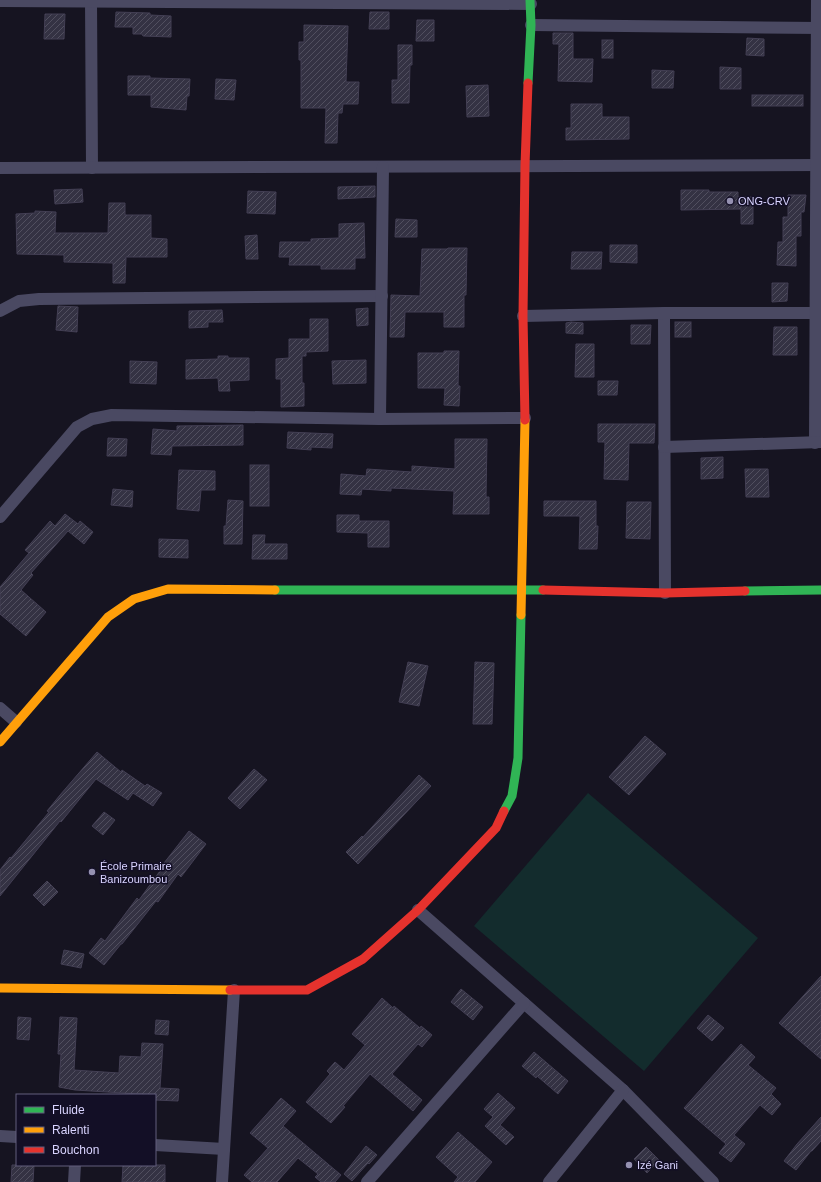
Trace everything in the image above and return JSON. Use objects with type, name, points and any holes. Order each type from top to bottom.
[{"type":"street","points":[[91,0],[92,168]]},
{"type":"street","points":[[664,447],[818,442],[815,313],[819,165],[819,28],[817,0]]},
{"type":"street","points":[[0,1],[530,2],[531,25],[525,165],[523,316],[525,418],[518,758],[512,796],[496,828],[418,910],[362,959],[307,990],[0,988]]},
{"type":"street","points":[[531,25],[819,28]]},
{"type":"street","points":[[0,168],[819,165]]},
{"type":"street","points":[[380,420],[383,167]]},
{"type":"street","points":[[0,311],[19,301],[47,299],[382,296]]},
{"type":"street","points":[[523,316],[664,313],[815,313]]},
{"type":"street","points":[[664,313],[665,593]]},
{"type":"street","points":[[0,517],[77,427],[92,419],[112,415],[380,420],[525,418]]},
{"type":"street","points":[[0,742],[108,617],[134,599],[168,589],[322,591],[522,589],[665,593],[821,590]]},
{"type":"street","points":[[0,708],[16,722]]},
{"type":"street","points":[[418,910],[623,1090],[713,1182]]},
{"type":"street","points":[[222,1182],[234,990]]},
{"type":"street","points":[[367,1182],[524,1003]]},
{"type":"street","points":[[549,1182],[623,1090]]},
{"type":"street","points":[[0,1136],[16,1137]]},
{"type":"street","points":[[156,1145],[224,1149]]},
{"type":"street","points":[[74,1182],[75,1166]]},
{"type":"green space","points":[[588,793],[758,938],[644,1071],[474,926]]},
{"type":"building","points":[[116,12],[150,13],[150,15],[171,16],[171,37],[143,36],[142,34],[133,34],[133,27],[115,27]]},
{"type":"building","points":[[370,12],[389,12],[389,29],[369,29]]},
{"type":"building","points":[[45,14],[65,14],[64,39],[44,39]]},
{"type":"building","points":[[417,20],[434,20],[434,41],[416,41]]},
{"type":"building","points":[[304,25],[348,26],[346,82],[359,82],[358,104],[343,104],[342,113],[338,113],[337,143],[325,143],[326,108],[301,108],[301,60],[299,60],[299,42],[304,42]]},
{"type":"building","points":[[553,33],[573,33],[573,59],[593,59],[592,82],[558,81],[559,44],[553,44]]},
{"type":"building","points":[[747,38],[764,39],[764,56],[746,55]]},
{"type":"building","points":[[602,40],[613,40],[613,58],[602,58]]},
{"type":"building","points":[[398,45],[412,45],[409,103],[392,103],[392,80],[398,80]]},
{"type":"building","points":[[720,67],[741,68],[741,89],[720,89]]},
{"type":"building","points":[[652,70],[674,71],[673,88],[652,88]]},
{"type":"building","points":[[128,76],[190,79],[186,110],[151,107],[151,95],[128,95]]},
{"type":"building","points":[[216,79],[236,80],[234,100],[215,99]]},
{"type":"building","points":[[488,85],[489,116],[467,117],[466,86]]},
{"type":"building","points":[[752,95],[803,95],[803,106],[752,106]]},
{"type":"building","points":[[571,104],[602,104],[602,117],[629,117],[629,139],[566,140],[566,128],[571,128]]},
{"type":"building","points":[[375,186],[375,197],[338,199],[338,187]]},
{"type":"building","points":[[82,189],[83,202],[55,204],[54,190]]},
{"type":"building","points":[[681,190],[738,192],[738,197],[753,197],[753,224],[741,224],[741,209],[681,210]]},
{"type":"building","points":[[248,191],[276,192],[275,214],[247,213]]},
{"type":"building","points":[[788,195],[806,195],[804,212],[801,212],[801,236],[796,236],[796,266],[777,265],[778,242],[783,242],[783,217],[788,217]]},
{"type":"building","points":[[109,203],[125,203],[125,215],[151,215],[151,238],[167,239],[167,257],[126,257],[125,283],[113,283],[113,263],[64,262],[64,255],[17,254],[16,214],[35,213],[35,211],[56,212],[55,233],[108,233]]},
{"type":"building","points":[[396,219],[417,220],[417,237],[395,237]]},
{"type":"building","points":[[364,223],[365,258],[355,258],[355,269],[321,269],[321,265],[289,265],[290,257],[279,257],[280,242],[311,242],[311,239],[339,238],[339,224]]},
{"type":"building","points":[[257,235],[258,259],[246,259],[245,236]]},
{"type":"building","points":[[610,245],[637,245],[637,263],[610,262]]},
{"type":"building","points":[[467,248],[466,295],[464,295],[464,327],[444,327],[444,312],[405,312],[404,337],[390,337],[391,295],[420,296],[422,249]]},
{"type":"building","points":[[572,252],[602,252],[601,269],[571,269]]},
{"type":"building","points":[[772,283],[788,283],[787,301],[772,302]]},
{"type":"building","points":[[58,306],[78,307],[77,332],[56,330]]},
{"type":"building","points":[[368,308],[368,325],[357,326],[356,309]]},
{"type":"building","points":[[222,310],[223,322],[208,322],[208,327],[189,328],[189,311]]},
{"type":"building","points":[[310,319],[328,319],[328,351],[306,352],[306,356],[302,356],[304,406],[281,407],[281,379],[276,379],[276,359],[289,358],[289,339],[310,339]]},
{"type":"building","points":[[675,322],[691,322],[691,337],[675,337]]},
{"type":"building","points":[[566,323],[583,323],[583,334],[566,333]]},
{"type":"building","points":[[631,325],[651,325],[650,344],[631,344]]},
{"type":"building","points":[[774,327],[797,327],[797,355],[773,355]]},
{"type":"building","points":[[576,344],[594,344],[594,377],[575,377]]},
{"type":"building","points":[[444,351],[459,351],[459,406],[444,405],[445,388],[418,388],[418,353],[444,353]]},
{"type":"building","points":[[218,356],[228,356],[228,358],[249,358],[249,380],[229,381],[230,391],[219,391],[218,378],[186,379],[186,360],[218,359]]},
{"type":"building","points":[[366,360],[366,383],[333,384],[332,361]]},
{"type":"building","points":[[130,361],[157,362],[156,384],[130,383]]},
{"type":"building","points":[[598,381],[618,381],[617,395],[598,395]]},
{"type":"building","points":[[598,424],[655,424],[654,443],[629,443],[628,480],[604,479],[605,442],[598,442]]},
{"type":"building","points":[[243,425],[243,445],[172,446],[171,455],[151,454],[153,429],[177,431],[177,426]]},
{"type":"building","points":[[288,432],[333,434],[332,448],[311,447],[311,450],[287,448]]},
{"type":"building","points":[[108,438],[127,439],[126,456],[107,456]]},
{"type":"building","points":[[455,439],[487,439],[486,497],[489,497],[489,514],[453,514],[454,491],[391,488],[391,491],[362,489],[361,495],[340,494],[341,474],[366,476],[367,469],[412,472],[412,466],[455,469]]},
{"type":"building","points":[[723,457],[723,478],[701,479],[701,458]]},
{"type":"building","points":[[250,465],[269,465],[269,506],[250,506]]},
{"type":"building","points":[[745,469],[768,469],[769,497],[746,497]]},
{"type":"building","points":[[179,470],[215,471],[215,490],[201,490],[199,511],[177,509]]},
{"type":"building","points":[[113,489],[133,491],[132,507],[111,505]]},
{"type":"building","points":[[228,500],[243,501],[242,544],[224,544],[224,526],[226,526]]},
{"type":"building","points":[[544,501],[596,501],[596,526],[598,526],[597,549],[579,549],[580,516],[544,516]]},
{"type":"building","points":[[627,502],[651,502],[650,539],[626,538]]},
{"type":"building","points":[[65,514],[78,524],[80,521],[93,532],[84,544],[68,531],[31,573],[33,575],[21,590],[46,612],[26,636],[0,614],[0,587],[29,553],[25,550],[50,521],[55,526]]},
{"type":"building","points":[[337,515],[359,515],[359,521],[389,521],[389,547],[368,547],[368,533],[337,532]]},
{"type":"building","points":[[253,535],[265,535],[264,544],[287,544],[287,559],[252,559]]},
{"type":"building","points":[[159,539],[188,540],[188,558],[159,557]]},
{"type":"building","points":[[408,662],[428,666],[419,706],[399,702]]},
{"type":"building","points":[[475,662],[494,663],[492,724],[473,724]]},
{"type":"building","points":[[645,736],[666,754],[629,795],[609,777]]},
{"type":"building","points":[[97,752],[121,772],[122,770],[145,786],[147,784],[162,793],[153,806],[133,793],[128,800],[96,779],[0,896],[0,870],[49,812],[47,811],[60,795]]},
{"type":"building","points":[[254,769],[267,780],[240,809],[228,798]]},
{"type":"building","points":[[419,775],[431,786],[358,864],[346,852],[362,836],[363,837]]},
{"type":"building","points":[[104,812],[115,820],[103,835],[92,826]]},
{"type":"building","points":[[189,831],[206,844],[181,877],[178,874],[158,902],[156,901],[104,965],[89,953],[101,938],[105,941],[137,898],[139,900],[165,864],[164,863]]},
{"type":"building","points":[[47,881],[58,892],[44,906],[33,895]]},
{"type":"building","points":[[64,950],[84,954],[81,968],[61,964]]},
{"type":"building","points":[[821,976],[821,1059],[779,1023]]},
{"type":"building","points":[[461,989],[483,1007],[473,1020],[451,1002]]},
{"type":"building","points":[[382,998],[420,1028],[421,1026],[432,1035],[422,1047],[418,1044],[392,1074],[422,1100],[413,1111],[370,1074],[331,1123],[306,1102],[330,1074],[327,1071],[335,1062],[344,1070],[365,1045],[352,1034]]},
{"type":"building","points":[[708,1015],[724,1028],[712,1041],[697,1028]]},
{"type":"building","points":[[18,1017],[31,1018],[29,1040],[17,1039]]},
{"type":"building","points":[[60,1017],[77,1018],[74,1070],[119,1073],[120,1056],[141,1057],[142,1043],[163,1044],[160,1088],[179,1089],[178,1101],[156,1100],[156,1094],[75,1090],[59,1087],[61,1054],[58,1054]]},
{"type":"building","points":[[156,1020],[169,1021],[168,1035],[155,1034]]},
{"type":"building","points":[[741,1044],[755,1057],[748,1065],[776,1088],[771,1094],[781,1104],[772,1115],[760,1105],[734,1135],[745,1144],[731,1162],[719,1153],[726,1144],[684,1108]]},
{"type":"building","points":[[534,1052],[568,1081],[558,1094],[537,1076],[536,1078],[522,1066]]},
{"type":"building","points":[[498,1093],[515,1108],[500,1125],[514,1137],[506,1145],[485,1126],[493,1117],[484,1109]]},
{"type":"building","points":[[281,1098],[296,1111],[283,1126],[341,1175],[335,1182],[321,1182],[315,1177],[318,1174],[298,1158],[277,1182],[252,1182],[244,1175],[268,1148],[250,1133]]},
{"type":"building","points":[[821,1117],[821,1141],[796,1170],[784,1161]]},
{"type":"building","points":[[458,1132],[492,1162],[475,1182],[454,1182],[458,1177],[436,1157]]},
{"type":"building","points":[[366,1146],[377,1155],[352,1181],[344,1174]]},
{"type":"building","points":[[646,1147],[659,1160],[647,1173],[634,1159]]},
{"type":"building","points":[[12,1165],[34,1166],[33,1182],[11,1182]]},
{"type":"building","points":[[165,1165],[165,1182],[122,1182],[123,1166]]},
{"type":"traffic: fast","points":[[528,83],[531,25],[530,0]]},
{"type":"traffic: fast","points":[[275,590],[543,590]]},
{"type":"traffic: fast","points":[[745,591],[821,590]]},
{"type":"traffic: fast","points":[[504,811],[512,796],[518,758],[521,615]]},
{"type":"traffic: slow","points":[[521,615],[525,420]]},
{"type":"traffic: slow","points":[[0,742],[108,617],[134,599],[168,589],[275,590]]},
{"type":"traffic: slow","points":[[0,988],[230,990]]},
{"type":"traffic: jam","points":[[525,420],[523,316],[525,165],[528,83]]},
{"type":"traffic: jam","points":[[543,590],[665,593],[745,591]]},
{"type":"traffic: jam","points":[[230,990],[307,990],[363,959],[418,910],[496,828],[504,811]]},
{"type":"place","name":"ONG-CRV","points":[[730,201]]},
{"type":"place","name":"École Primaire Banizoumbou","points":[[92,872]]},
{"type":"place","name":"Izé Gani","points":[[629,1165]]}]
